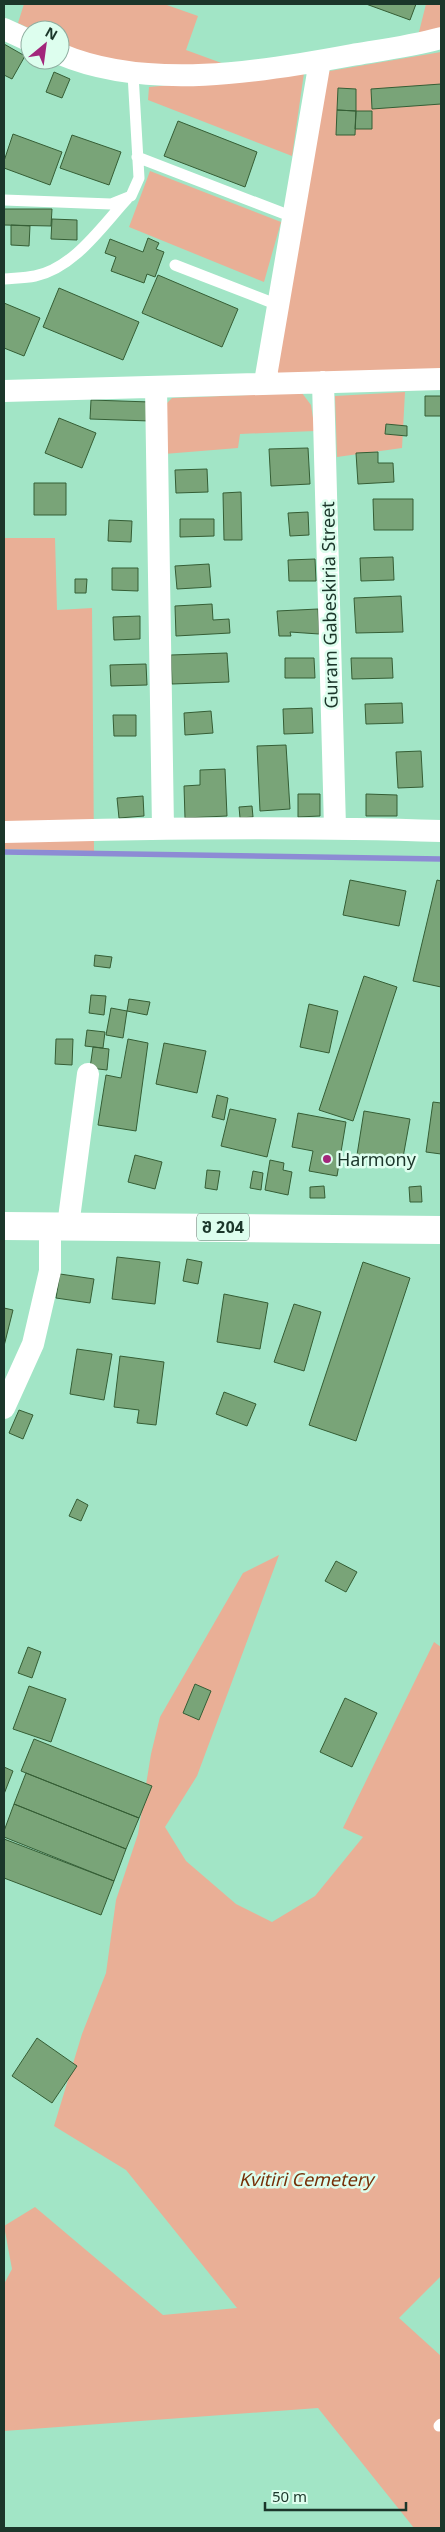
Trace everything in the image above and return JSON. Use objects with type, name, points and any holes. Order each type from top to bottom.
[{"type":"main road","name":"შ 204","points":[[4,1226],[441,1230]]},
{"type":"street","points":[[4,29],[20,36]]},
{"type":"street","points":[[70,58],[133,74],[192,75],[320,61],[441,38]]},
{"type":"street","points":[[265,382],[320,61]]},
{"type":"street","points":[[4,391],[441,378]]},
{"type":"street","name":"Guram Gabeskiria Street","points":[[323,382],[335,827]]},
{"type":"street","points":[[156,387],[163,828]]},
{"type":"street","points":[[4,832],[163,828],[335,827],[441,831]]},
{"type":"street","points":[[4,1408],[33,1344],[50,1271],[88,1074]]},
{"type":"lane","points":[[4,279],[36,276],[53,269],[74,256],[131,196],[138,178],[133,74]]},
{"type":"lane","points":[[137,157],[293,216]]},
{"type":"lane","points":[[4,200],[111,204],[131,196]]},
{"type":"lane","points":[[176,265],[278,305]]},
{"type":"green space","points":[[24,4],[164,4],[198,16],[186,50],[227,65],[143,67],[84,53],[70,47],[70,20],[20,20],[20,24],[18,23]]},
{"type":"green space","points":[[426,4],[441,4],[441,30],[418,36]]},
{"type":"green space","points":[[441,52],[441,370],[273,375],[324,72]]},
{"type":"green space","points":[[304,73],[292,156],[148,100],[149,87]]},
{"type":"green space","points":[[150,171],[281,222],[264,282],[129,227]]},
{"type":"green space","points":[[405,392],[402,448],[337,457],[335,396]]},
{"type":"green space","points":[[302,393],[311,405],[315,431],[240,434],[238,448],[164,454],[163,407],[172,398]]},
{"type":"green space","points":[[4,538],[55,538],[57,610],[92,608],[94,851],[4,849]]},
{"type":"green space","name":"Kvitiri Cemetery","points":[[279,1555],[197,1776],[165,1827],[186,1861],[236,1904],[272,1922],[315,1896],[363,1837],[343,1828],[434,1642],[441,1647],[441,2276],[399,2318],[441,2356],[441,2528],[414,2528],[318,2408],[4,2431],[4,2284],[12,2269],[4,2226],[35,2207],[163,2315],[237,2308],[126,2170],[54,2126],[82,2034],[106,1973],[116,1900],[138,1834],[151,1754],[160,1717],[243,1573]]},
{"type":"building","points":[[366,4],[416,4],[410,20]]},
{"type":"building","points":[[4,44],[20,53],[20,65],[12,79],[4,75]]},
{"type":"building","points":[[54,72],[70,79],[62,98],[46,92]]},
{"type":"building","points":[[441,84],[441,104],[372,109],[371,89]]},
{"type":"building","points":[[338,88],[356,89],[356,111],[337,110]]},
{"type":"building","points":[[337,110],[356,111],[355,135],[336,135]]},
{"type":"building","points":[[356,111],[372,111],[372,129],[355,129]]},
{"type":"building","points":[[178,121],[257,152],[245,187],[164,156]]},
{"type":"building","points":[[13,134],[62,152],[50,185],[4,168],[4,161]]},
{"type":"building","points":[[72,135],[121,152],[109,185],[60,168]]},
{"type":"building","points":[[4,209],[52,209],[51,226],[4,225]]},
{"type":"building","points":[[52,219],[77,220],[77,240],[51,239]]},
{"type":"building","points":[[11,225],[30,226],[29,246],[11,245]]},
{"type":"building","points":[[148,238],[159,243],[156,249],[164,252],[155,277],[147,274],[144,283],[111,271],[116,257],[105,253],[110,239],[143,252]]},
{"type":"building","points":[[158,275],[238,309],[222,347],[142,313]]},
{"type":"building","points":[[59,288],[139,322],[123,360],[43,327]]},
{"type":"building","points":[[4,303],[40,318],[24,356],[4,348]]},
{"type":"building","points":[[425,396],[441,396],[441,416],[425,416]]},
{"type":"building","points":[[91,400],[150,402],[150,421],[90,419]]},
{"type":"building","points":[[59,418],[96,433],[82,468],[45,453]]},
{"type":"building","points":[[386,424],[407,426],[407,436],[385,434]]},
{"type":"building","points":[[308,448],[310,484],[271,486],[269,449]]},
{"type":"building","points":[[378,452],[378,463],[393,463],[394,482],[358,484],[356,453]]},
{"type":"building","points":[[207,469],[208,492],[176,493],[175,470]]},
{"type":"building","points":[[34,483],[66,483],[66,515],[34,515]]},
{"type":"building","points":[[241,492],[242,540],[224,540],[223,493]]},
{"type":"building","points":[[373,499],[413,499],[413,530],[374,530]]},
{"type":"building","points":[[308,512],[309,535],[290,536],[288,513]]},
{"type":"building","points":[[180,519],[214,519],[214,536],[180,537]]},
{"type":"building","points":[[109,520],[132,521],[131,542],[108,541]]},
{"type":"building","points":[[393,557],[394,580],[361,581],[360,558]]},
{"type":"building","points":[[315,559],[316,581],[289,581],[288,560]]},
{"type":"building","points":[[209,564],[211,587],[177,589],[175,566]]},
{"type":"building","points":[[112,568],[138,568],[138,591],[112,590]]},
{"type":"building","points":[[75,579],[87,579],[86,593],[75,593]]},
{"type":"building","points":[[401,596],[403,632],[356,633],[354,598]]},
{"type":"building","points":[[212,604],[213,620],[229,619],[230,633],[176,636],[175,606]]},
{"type":"building","points":[[318,609],[319,634],[290,632],[291,636],[279,636],[277,611]]},
{"type":"building","points":[[140,616],[140,639],[114,640],[113,617]]},
{"type":"building","points":[[227,653],[229,682],[172,684],[171,655]]},
{"type":"building","points":[[285,658],[314,658],[315,678],[285,678]]},
{"type":"building","points":[[351,658],[392,658],[393,678],[352,679]]},
{"type":"building","points":[[146,664],[147,685],[111,686],[110,665]]},
{"type":"building","points":[[402,703],[403,723],[366,724],[365,704]]},
{"type":"building","points":[[312,708],[313,733],[284,734],[283,709]]},
{"type":"building","points":[[211,711],[213,733],[185,735],[184,713]]},
{"type":"building","points":[[113,715],[136,715],[136,736],[114,736]]},
{"type":"building","points":[[286,745],[290,809],[260,811],[257,746]]},
{"type":"building","points":[[421,751],[423,787],[398,788],[396,752]]},
{"type":"building","points":[[225,769],[227,816],[185,818],[184,786],[200,785],[200,770]]},
{"type":"building","points":[[298,794],[320,794],[320,816],[298,817]]},
{"type":"building","points":[[366,794],[397,795],[397,816],[366,816]]},
{"type":"building","points":[[143,796],[144,816],[119,818],[117,798]]},
{"type":"building","points":[[252,806],[253,817],[240,818],[239,807]]},
{"type":"building","points":[[350,880],[406,891],[399,926],[343,915]]},
{"type":"building","points":[[437,880],[441,881],[441,987],[413,981]]},
{"type":"building","points":[[95,955],[112,957],[110,968],[94,966]]},
{"type":"building","points":[[364,976],[397,987],[353,1121],[319,1110]]},
{"type":"building","points":[[91,995],[106,996],[104,1015],[89,1013]]},
{"type":"building","points":[[129,999],[150,1002],[147,1015],[127,1011]]},
{"type":"building","points":[[309,1004],[338,1011],[329,1053],[300,1047]]},
{"type":"building","points":[[111,1008],[127,1011],[123,1038],[106,1035]]},
{"type":"building","points":[[87,1030],[105,1032],[103,1048],[85,1046]]},
{"type":"building","points":[[56,1039],[73,1039],[72,1065],[55,1064]]},
{"type":"building","points":[[128,1039],[148,1043],[136,1131],[98,1125],[106,1075],[121,1078]]},
{"type":"building","points":[[164,1043],[206,1051],[197,1093],[156,1084]]},
{"type":"building","points":[[93,1047],[109,1049],[107,1070],[90,1068]]},
{"type":"building","points":[[217,1095],[228,1098],[224,1120],[212,1117]]},
{"type":"building","points":[[433,1102],[441,1103],[441,1154],[426,1152]]},
{"type":"building","points":[[230,1109],[276,1119],[267,1157],[221,1146]]},
{"type":"building","points":[[364,1111],[410,1119],[402,1163],[357,1155]]},
{"type":"building","points":[[298,1113],[346,1122],[337,1176],[309,1171],[313,1151],[292,1147]]},
{"type":"building","points":[[135,1155],[162,1162],[155,1189],[128,1182]]},
{"type":"building","points":[[270,1160],[284,1163],[283,1170],[292,1172],[288,1195],[265,1190]]},
{"type":"building","points":[[207,1170],[220,1171],[217,1190],[205,1188]]},
{"type":"building","points":[[253,1171],[263,1173],[261,1190],[250,1188]]},
{"type":"building","points":[[324,1186],[325,1198],[310,1198],[310,1187]]},
{"type":"building","points":[[421,1186],[422,1202],[410,1202],[409,1187]]},
{"type":"building","points":[[117,1257],[160,1262],[155,1304],[112,1299]]},
{"type":"building","points":[[187,1259],[202,1262],[198,1284],[183,1281]]},
{"type":"building","points":[[363,1262],[410,1278],[356,1441],[309,1425]]},
{"type":"building","points":[[60,1274],[94,1279],[90,1303],[56,1298]]},
{"type":"building","points":[[224,1294],[268,1303],[260,1349],[217,1342]]},
{"type":"building","points":[[294,1304],[321,1312],[304,1371],[274,1362]]},
{"type":"building","points":[[4,1308],[13,1310],[4,1346]]},
{"type":"building","points":[[77,1349],[112,1354],[104,1400],[70,1394]]},
{"type":"building","points":[[120,1356],[164,1362],[156,1425],[137,1423],[139,1410],[114,1407]]},
{"type":"building","points":[[224,1392],[256,1404],[247,1426],[216,1414]]},
{"type":"building","points":[[19,1410],[33,1415],[23,1439],[9,1433]]},
{"type":"building","points":[[77,1499],[88,1505],[81,1521],[69,1516]]},
{"type":"building","points":[[336,1561],[357,1572],[346,1592],[325,1581]]},
{"type":"building","points":[[28,1647],[41,1652],[32,1678],[18,1673]]},
{"type":"building","points":[[195,1684],[211,1691],[199,1720],[183,1713]]},
{"type":"building","points":[[29,1686],[66,1699],[51,1742],[13,1729]]},
{"type":"building","points":[[345,1698],[377,1713],[352,1767],[320,1752]]},
{"type":"building","points":[[34,1739],[152,1786],[139,1818],[21,1771]]},
{"type":"building","points":[[4,1767],[13,1771],[4,1794]]},
{"type":"building","points":[[26,1773],[139,1818],[126,1849],[14,1804]]},
{"type":"building","points":[[14,1804],[126,1849],[114,1881],[4,1837],[4,1831]]},
{"type":"building","points":[[4,1839],[114,1881],[101,1915],[4,1878]]},
{"type":"building","points":[[37,2038],[77,2066],[52,2103],[12,2076]]},
{"type":"waterway","points":[[4,852],[441,859]]},
{"type":"place","name":"Harmony","points":[[327,1159]]}]
